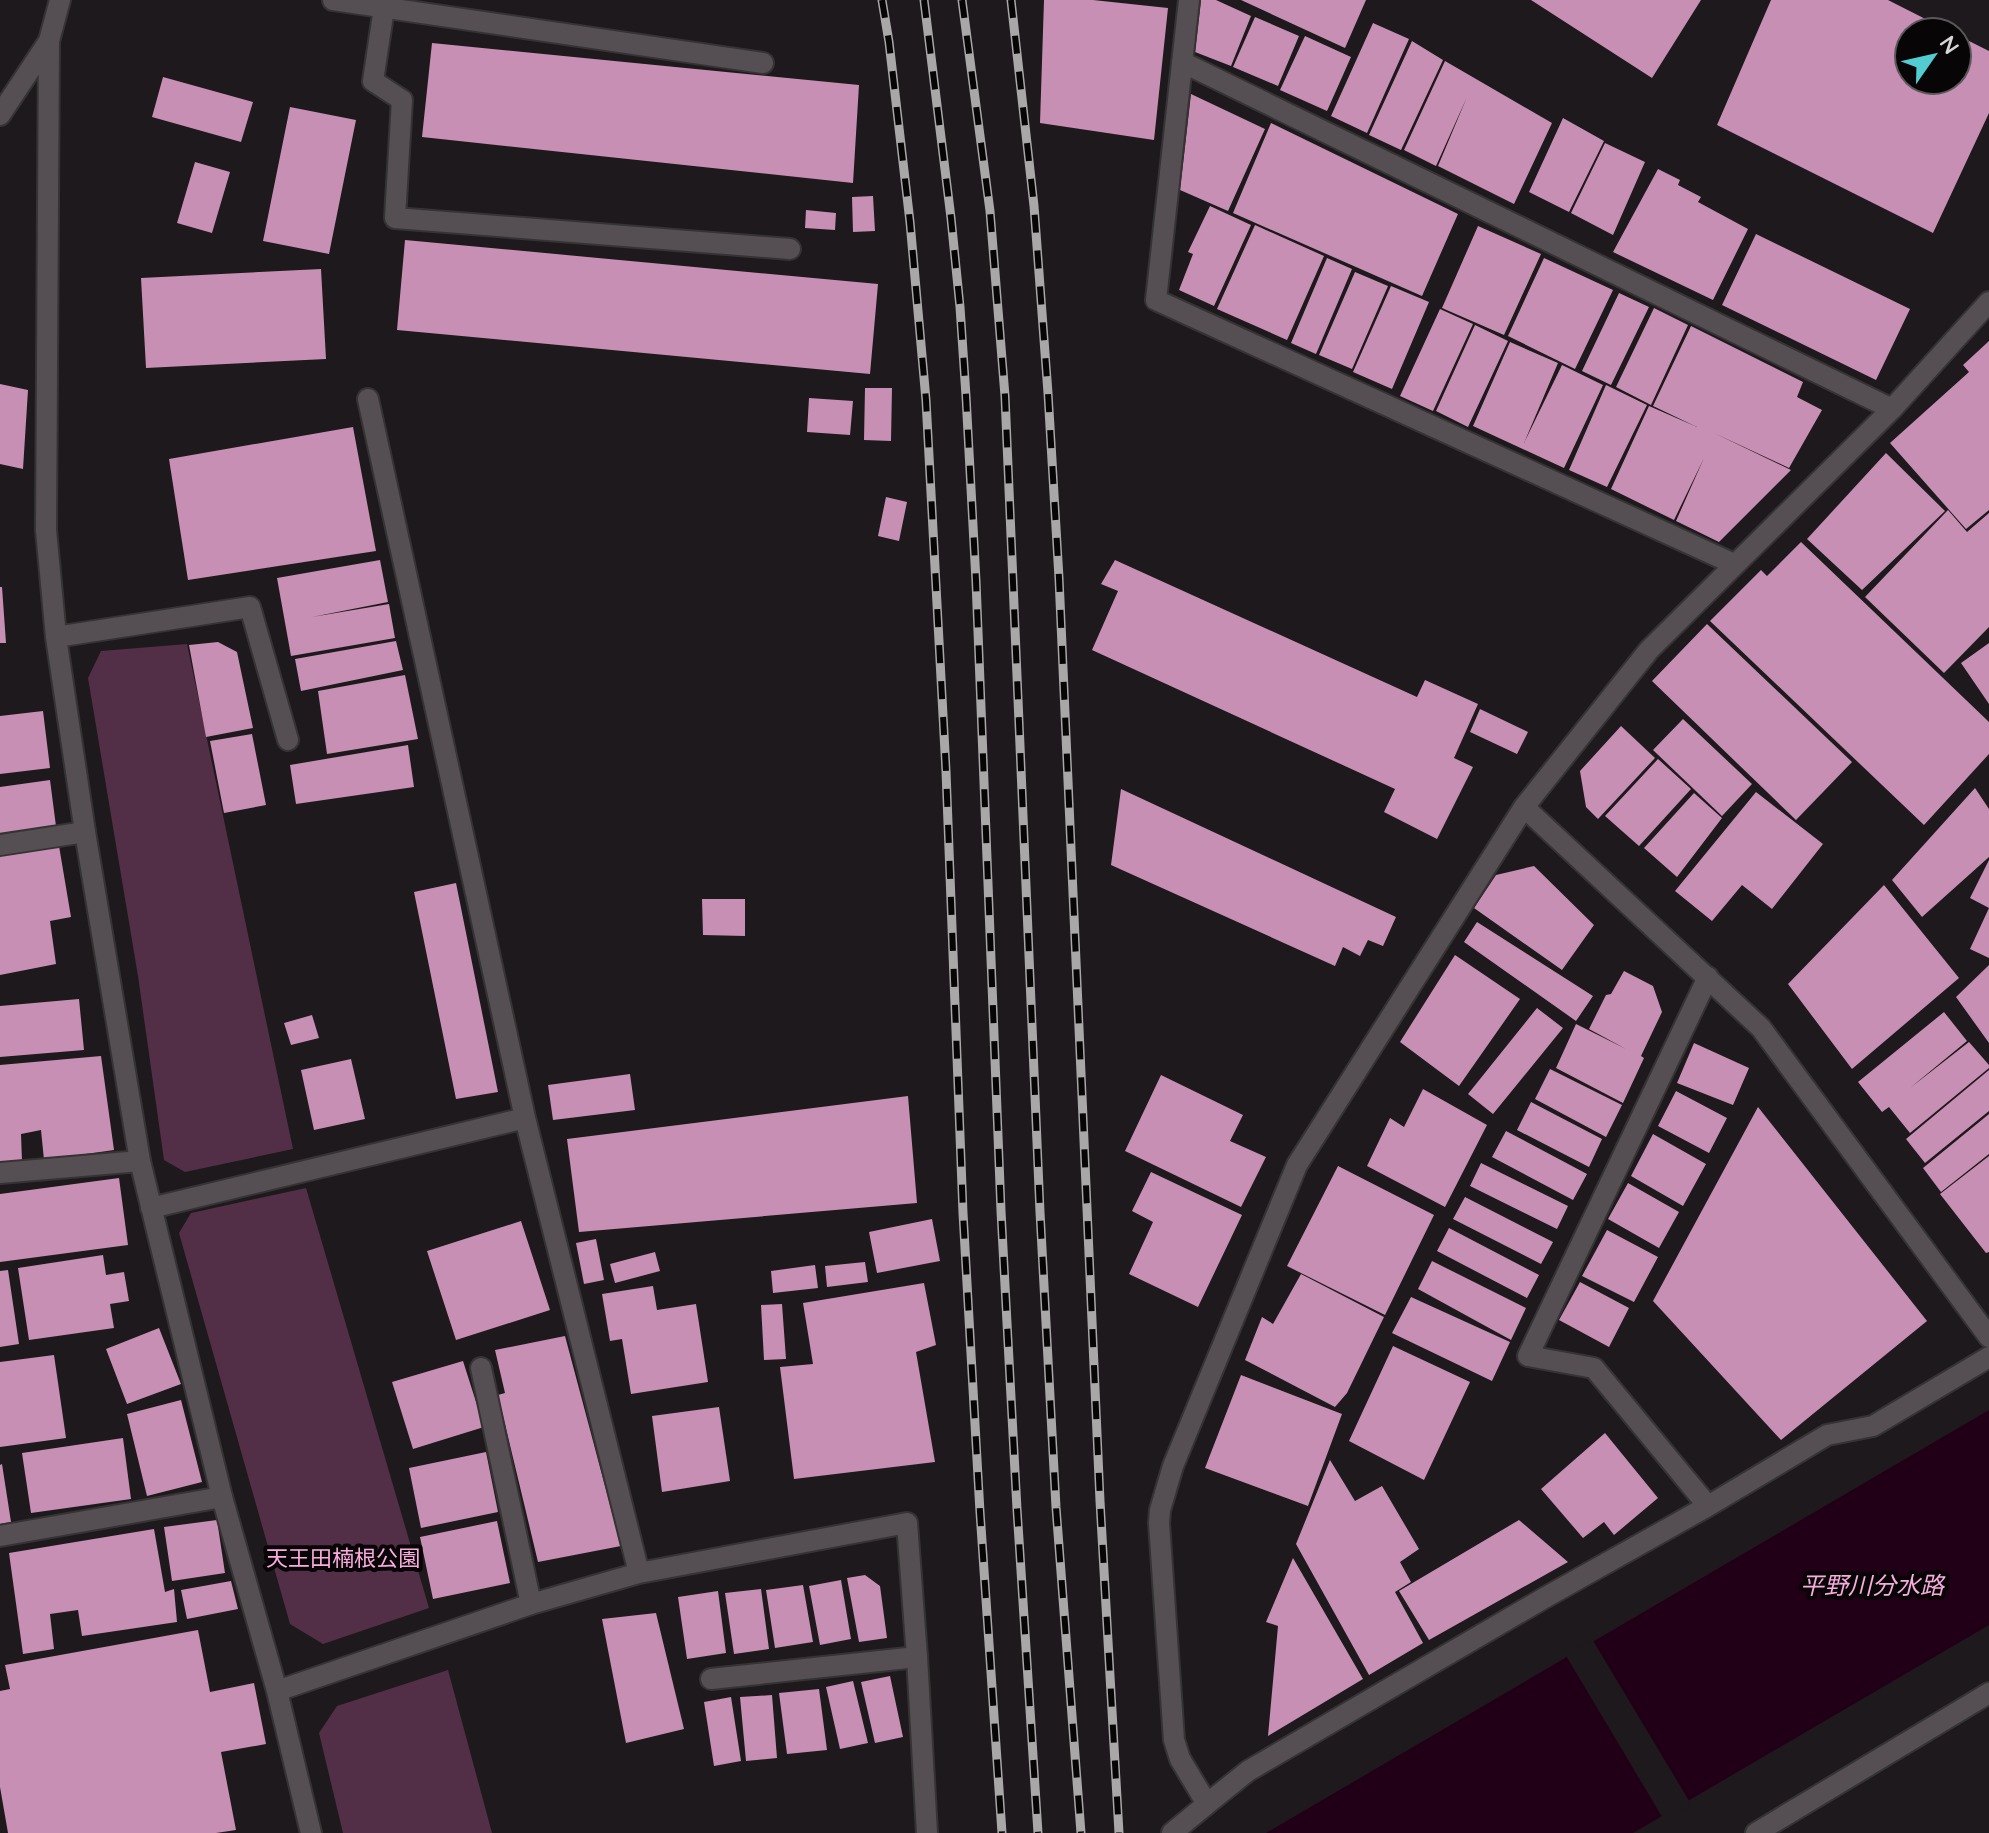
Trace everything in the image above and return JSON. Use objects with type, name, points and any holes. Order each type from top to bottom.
[{"type":"street","points":[[60,0],[49,41],[46,530],[56,637],[140,1161],[222,1497],[277,1691],[311,1833]]},
{"type":"street","points":[[333,0],[763,63]]},
{"type":"street","points":[[1189,0],[1156,300],[1734,564]]},
{"type":"street","points":[[384,8],[373,81],[402,100],[395,218],[790,249]]},
{"type":"street","points":[[0,115],[49,41]]},
{"type":"street","points":[[1182,62],[1892,409]]},
{"type":"street","points":[[1207,1804],[1180,1759],[1174,1740],[1160,1510],[1173,1466],[1297,1165],[1524,807],[1649,650],[1892,409],[1989,302]]},
{"type":"street","points":[[368,399],[525,1118],[639,1573]]},
{"type":"street","points":[[56,637],[250,607],[288,740]]},
{"type":"street","points":[[1524,807],[1761,1028],[1989,1337]]},
{"type":"street","points":[[0,845],[85,832]]},
{"type":"street","points":[[1708,977],[1528,1356],[1594,1368],[1708,1506]]},
{"type":"street","points":[[151,1208],[525,1118]]},
{"type":"street","points":[[0,1173],[140,1161]]},
{"type":"street","points":[[1172,1833],[1248,1771],[1546,1597],[1827,1435],[1873,1426],[1989,1357]]},
{"type":"street","points":[[481,1368],[531,1604]]},
{"type":"street","points":[[0,1536],[222,1497]]},
{"type":"street","points":[[277,1691],[531,1604],[639,1573],[907,1523],[927,1833]]},
{"type":"street","points":[[711,1679],[917,1657]]},
{"type":"street","points":[[1756,1833],[1989,1693]]},
{"type":"green space","points":[[187,644],[293,1149],[185,1172],[164,1160],[138,976],[88,678],[101,651]]},
{"type":"green space","name":"天王田楠根公園","points":[[306,1188],[429,1608],[323,1644],[290,1624],[179,1233],[191,1213]]},
{"type":"green space","points":[[448,1670],[492,1833],[343,1833],[319,1733],[337,1706]]},
{"type":"water","name":"平野川分水路","points":[[1989,1410],[1989,1625],[1633,1833],[1266,1833]]},
{"type":"pier","points":[[1592,1639],[1691,1804],[1664,1820],[1565,1654]]},
{"type":"building","points":[[1044,0],[1093,0],[1168,8],[1154,140],[1040,123]]},
{"type":"building","points":[[1201,0],[1216,0],[1251,16],[1231,66],[1195,52]]},
{"type":"building","points":[[1241,0],[1366,0],[1345,48]]},
{"type":"building","points":[[1531,0],[1701,0],[1652,78]]},
{"type":"building","points":[[1771,0],[1888,0],[1920,16],[1893,16],[1893,96],[1973,96],[1973,43],[1989,51],[1989,113],[1933,233],[1717,125]]},
{"type":"building","points":[[1255,17],[1299,36],[1278,86],[1233,67]]},
{"type":"building","points":[[1373,23],[1409,39],[1367,133],[1331,116]]},
{"type":"building","points":[[1305,36],[1351,57],[1327,111],[1280,90]]},
{"type":"building","points":[[1412,41],[1443,60],[1401,150],[1369,135]]},
{"type":"building","points":[[432,43],[859,85],[853,183],[422,137]]},
{"type":"building","points":[[1445,61],[1552,123],[1514,204],[1438,166],[1467,97],[1436,166],[1404,150]]},
{"type":"building","points":[[163,77],[253,102],[241,142],[152,117]]},
{"type":"building","points":[[1191,94],[1265,129],[1228,211],[1180,190]]},
{"type":"building","points":[[290,107],[356,120],[329,254],[263,241]]},
{"type":"building","points":[[1563,118],[1604,141],[1569,212],[1529,192]]},
{"type":"building","points":[[1271,123],[1458,214],[1422,296],[1233,213]]},
{"type":"building","points":[[1605,143],[1645,162],[1613,235],[1571,213]]},
{"type":"building","points":[[195,162],[230,172],[212,233],[177,223]]},
{"type":"building","points":[[1658,169],[1680,180],[1678,185],[1701,197],[1698,202],[1748,229],[1713,300],[1613,252]]},
{"type":"building","points":[[873,196],[875,231],[853,232],[852,197]]},
{"type":"building","points":[[1210,206],[1251,225],[1214,306],[1179,290],[1193,254],[1188,252]]},
{"type":"building","points":[[806,210],[836,213],[835,230],[805,228]]},
{"type":"building","points":[[1255,225],[1324,256],[1287,340],[1217,309]]},
{"type":"building","points":[[1478,226],[1541,254],[1504,335],[1442,308]]},
{"type":"building","points":[[1756,234],[1910,309],[1876,380],[1722,305]]},
{"type":"building","points":[[405,240],[878,284],[870,374],[397,330]]},
{"type":"building","points":[[1327,258],[1352,269],[1316,354],[1291,343]]},
{"type":"building","points":[[1544,258],[1613,290],[1575,369],[1508,336]]},
{"type":"building","points":[[321,269],[326,359],[146,368],[141,278]]},
{"type":"building","points":[[1355,272],[1388,286],[1352,369],[1319,355]]},
{"type":"building","points":[[1391,286],[1429,302],[1392,389],[1353,372]]},
{"type":"building","points":[[1619,293],[1649,307],[1611,385],[1582,371]]},
{"type":"building","points":[[1654,308],[1688,325],[1651,405],[1616,387]]},
{"type":"building","points":[[1440,309],[1473,324],[1433,411],[1400,396]]},
{"type":"building","points":[[1475,325],[1508,341],[1468,427],[1436,411]]},
{"type":"building","points":[[1691,326],[1803,382],[1797,397],[1822,410],[1789,468],[1714,433],[1791,470],[1719,542],[1676,521],[1704,458],[1674,520],[1611,489],[1649,406],[1697,427],[1653,406]]},
{"type":"building","points":[[1989,341],[1989,510],[1966,529],[1890,443],[1969,372],[1963,365]]},
{"type":"building","points":[[1510,342],[1558,363],[1524,443],[1562,365],[1603,385],[1564,468],[1473,426]]},
{"type":"building","points":[[0,384],[28,390],[23,469],[0,464]]},
{"type":"building","points":[[1606,385],[1647,405],[1607,487],[1569,470]]},
{"type":"building","points":[[865,388],[892,388],[891,441],[864,440]]},
{"type":"building","points":[[809,398],[853,401],[850,435],[807,432]]},
{"type":"building","points":[[353,427],[376,551],[188,580],[169,459]]},
{"type":"building","points":[[1886,453],[1945,511],[1862,590],[1807,539]]},
{"type":"building","points":[[886,497],[907,502],[899,541],[878,536]]},
{"type":"building","points":[[1948,510],[1967,532],[1989,513],[1989,627],[1944,673],[1865,597]]},
{"type":"building","points":[[1801,542],[1989,722],[1989,754],[1924,825],[1710,621],[1761,570],[1767,576]]},
{"type":"building","points":[[380,560],[388,602],[312,617],[389,604],[395,638],[291,656],[277,578]]},
{"type":"building","points":[[1115,560],[1417,697],[1425,680],[1478,704],[1454,758],[1473,767],[1437,839],[1384,812],[1395,789],[1092,650],[1118,591],[1101,584]]},
{"type":"building","points":[[2,587],[6,643],[0,643]]},
{"type":"building","points":[[1707,624],[1852,762],[1796,820],[1652,681]]},
{"type":"building","points":[[396,641],[403,670],[301,691],[295,659]]},
{"type":"building","points":[[218,642],[237,652],[253,728],[206,737],[189,645]]},
{"type":"building","points":[[1989,643],[1989,704],[1961,663]]},
{"type":"building","points":[[405,675],[418,739],[327,754],[318,691]]},
{"type":"building","points":[[1480,709],[1528,732],[1517,754],[1470,732]]},
{"type":"building","points":[[43,711],[50,768],[0,774],[0,716]]},
{"type":"building","points":[[1683,719],[1752,784],[1722,816],[1653,750]]},
{"type":"building","points":[[1621,726],[1655,758],[1598,819],[1586,807],[1580,771]]},
{"type":"building","points":[[252,734],[266,805],[224,813],[210,741]]},
{"type":"building","points":[[408,745],[414,787],[296,804],[290,765]]},
{"type":"building","points":[[1658,759],[1691,789],[1639,846],[1605,816]]},
{"type":"building","points":[[50,780],[57,834],[0,841],[0,787]]},
{"type":"building","points":[[1975,788],[1989,809],[1989,857],[1922,917],[1892,880]]},
{"type":"building","points":[[1121,789],[1396,917],[1383,946],[1368,940],[1360,956],[1343,947],[1335,966],[1111,865]]},
{"type":"building","points":[[1756,792],[1823,844],[1772,909],[1742,885],[1712,921],[1675,891]]},
{"type":"building","points":[[1694,793],[1722,818],[1677,877],[1644,848]]},
{"type":"building","points":[[58,840],[71,917],[50,921],[56,964],[0,975],[0,850]]},
{"type":"building","points":[[1989,860],[1989,908],[1970,898]]},
{"type":"building","points":[[1534,866],[1594,925],[1562,970],[1474,908],[1496,875]]},
{"type":"building","points":[[456,883],[498,1092],[456,1099],[414,892]]},
{"type":"building","points":[[1884,885],[1959,978],[1852,1069],[1788,984]]},
{"type":"building","points":[[702,899],[745,899],[745,936],[703,935]]},
{"type":"building","points":[[1989,908],[1989,958],[1970,949]]},
{"type":"building","points":[[1477,922],[1593,996],[1576,1021],[1464,942]]},
{"type":"building","points":[[1455,955],[1520,999],[1459,1086],[1400,1042]]},
{"type":"building","points":[[1989,965],[1989,1043],[1956,997]]},
{"type":"building","points":[[1624,971],[1653,986],[1662,1012],[1623,1103],[1556,1068],[1576,1024],[1626,1049],[1589,1029],[1606,995],[1611,994]]},
{"type":"building","points":[[79,999],[84,1050],[0,1057],[0,1006]]},
{"type":"building","points":[[1537,1008],[1563,1028],[1493,1114],[1468,1094]]},
{"type":"building","points":[[1944,1012],[1967,1041],[1910,1088],[1969,1042],[1989,1068],[1910,1133],[1889,1107],[1882,1112],[1858,1082]]},
{"type":"building","points":[[312,1015],[319,1038],[291,1045],[284,1023]]},
{"type":"building","points":[[1694,1043],[1749,1068],[1733,1105],[1677,1083]]},
{"type":"building","points":[[101,1056],[114,1150],[44,1160],[41,1130],[21,1134],[22,1161],[0,1163],[0,1065]]},
{"type":"building","points":[[351,1059],[365,1119],[314,1130],[301,1070]]},
{"type":"building","points":[[1550,1069],[1622,1105],[1606,1137],[1535,1099]]},
{"type":"building","points":[[1989,1070],[1989,1111],[1925,1163],[1906,1139]]},
{"type":"building","points":[[630,1074],[635,1110],[553,1120],[548,1085]]},
{"type":"building","points":[[1161,1075],[1243,1115],[1230,1141],[1266,1157],[1241,1207],[1125,1151]]},
{"type":"building","points":[[1423,1089],[1487,1125],[1445,1207],[1367,1166],[1390,1118],[1404,1127]]},
{"type":"building","points":[[1676,1091],[1727,1118],[1709,1153],[1658,1126]]},
{"type":"building","points":[[908,1096],[917,1203],[579,1232],[567,1139]]},
{"type":"building","points":[[1531,1102],[1602,1139],[1589,1167],[1517,1130]]},
{"type":"building","points":[[1758,1107],[1927,1321],[1781,1440],[1653,1301]]},
{"type":"building","points":[[1989,1114],[1989,1154],[1941,1192],[1923,1168]]},
{"type":"building","points":[[1506,1131],[1587,1174],[1573,1200],[1492,1157]]},
{"type":"building","points":[[1653,1134],[1706,1164],[1683,1206],[1631,1176]]},
{"type":"building","points":[[1989,1156],[1989,1252],[1986,1253],[1940,1194]]},
{"type":"building","points":[[1481,1163],[1568,1206],[1557,1229],[1470,1186]]},
{"type":"building","points":[[1338,1166],[1434,1215],[1385,1315],[1287,1266]]},
{"type":"building","points":[[1151,1172],[1242,1215],[1198,1307],[1129,1274],[1153,1222],[1132,1211]]},
{"type":"building","points":[[119,1178],[128,1245],[0,1262],[0,1194]]},
{"type":"building","points":[[1628,1183],[1679,1212],[1659,1248],[1608,1219]]},
{"type":"building","points":[[1465,1197],[1553,1242],[1541,1264],[1453,1219]]},
{"type":"building","points":[[932,1219],[940,1261],[877,1273],[869,1232]]},
{"type":"building","points":[[521,1221],[550,1310],[456,1340],[427,1251]]},
{"type":"building","points":[[1449,1228],[1539,1275],[1527,1298],[1437,1251]]},
{"type":"building","points":[[1607,1230],[1658,1257],[1634,1302],[1582,1276]]},
{"type":"building","points":[[596,1239],[604,1280],[584,1284],[576,1243]]},
{"type":"building","points":[[655,1252],[660,1271],[615,1283],[610,1264]]},
{"type":"building","points":[[103,1255],[106,1275],[124,1272],[129,1301],[110,1304],[114,1328],[29,1340],[18,1268]]},
{"type":"building","points":[[1432,1261],[1526,1308],[1511,1340],[1418,1289]]},
{"type":"building","points":[[865,1262],[868,1282],[827,1287],[825,1266]]},
{"type":"building","points":[[815,1265],[818,1288],[773,1293],[771,1271]]},
{"type":"building","points":[[8,1270],[19,1344],[0,1347],[0,1271]]},
{"type":"building","points":[[1301,1274],[1384,1317],[1347,1393],[1335,1407],[1245,1360],[1262,1317],[1273,1324]]},
{"type":"building","points":[[1580,1282],[1629,1308],[1609,1347],[1559,1320]]},
{"type":"building","points":[[924,1283],[936,1345],[916,1352],[935,1462],[794,1479],[780,1367],[813,1364],[803,1303]]},
{"type":"building","points":[[653,1286],[657,1310],[696,1304],[708,1382],[631,1394],[622,1339],[610,1341],[602,1294]]},
{"type":"building","points":[[1411,1297],[1510,1342],[1492,1381],[1392,1333]]},
{"type":"building","points":[[782,1304],[786,1359],[764,1360],[761,1305]]},
{"type":"building","points":[[159,1328],[181,1384],[127,1404],[106,1349]]},
{"type":"building","points":[[565,1336],[621,1546],[538,1562],[498,1395],[505,1393],[495,1350]]},
{"type":"building","points":[[1393,1346],[1470,1382],[1424,1480],[1349,1441]]},
{"type":"building","points":[[54,1355],[66,1438],[0,1447],[0,1362]]},
{"type":"building","points":[[463,1361],[484,1427],[413,1449],[392,1382]]},
{"type":"building","points":[[1241,1375],[1342,1414],[1308,1506],[1205,1468]]},
{"type":"building","points":[[181,1400],[202,1482],[147,1496],[127,1414]]},
{"type":"building","points":[[719,1407],[730,1481],[662,1492],[652,1416]]},
{"type":"building","points":[[1605,1433],[1658,1498],[1614,1535],[1604,1522],[1583,1538],[1541,1489]]},
{"type":"building","points":[[123,1438],[131,1499],[31,1513],[22,1453]]},
{"type":"building","points":[[486,1452],[498,1512],[421,1528],[409,1468]]},
{"type":"building","points":[[1330,1460],[1355,1501],[1382,1486],[1419,1549],[1400,1562],[1411,1582],[1395,1592],[1423,1643],[1369,1675],[1296,1544]]},
{"type":"building","points":[[0,1465],[11,1522],[0,1524]]},
{"type":"building","points":[[217,1520],[225,1573],[172,1581],[164,1527]]},
{"type":"building","points":[[1519,1520],[1568,1562],[1429,1640],[1399,1591]]},
{"type":"building","points":[[497,1521],[510,1583],[433,1599],[420,1537]]},
{"type":"building","points":[[154,1529],[165,1592],[174,1589],[177,1622],[82,1636],[78,1610],[50,1614],[54,1649],[23,1654],[9,1553]]},
{"type":"building","points":[[1293,1558],[1363,1679],[1268,1736],[1278,1626],[1266,1622]]},
{"type":"building","points":[[865,1575],[880,1586],[887,1638],[859,1642],[847,1578]]},
{"type":"building","points":[[841,1580],[851,1639],[820,1645],[809,1586]]},
{"type":"building","points":[[231,1581],[238,1609],[187,1619],[181,1590]]},
{"type":"building","points":[[803,1585],[813,1642],[775,1648],[766,1590]]},
{"type":"building","points":[[761,1589],[769,1649],[734,1654],[725,1593]]},
{"type":"building","points":[[718,1591],[726,1653],[687,1659],[678,1597]]},
{"type":"building","points":[[656,1613],[684,1729],[626,1743],[602,1619]]},
{"type":"building","points":[[198,1630],[210,1692],[254,1683],[266,1744],[221,1752],[236,1830],[216,1833],[8,1833],[0,1787],[0,1691],[10,1689],[5,1665]]},
{"type":"building","points":[[890,1676],[903,1737],[875,1743],[861,1682]]},
{"type":"building","points":[[853,1681],[868,1743],[840,1749],[826,1687]]},
{"type":"building","points":[[819,1689],[827,1750],[787,1754],[779,1693]]},
{"type":"building","points":[[772,1695],[777,1758],[746,1761],[740,1697]]},
{"type":"building","points":[[731,1697],[741,1761],[714,1766],[704,1702]]},
{"type":"railway","points":[[882,0],[910,222],[926,400],[946,771],[963,1213],[1002,1833]]},
{"type":"railway","points":[[924,0],[951,218],[966,396],[1001,1211],[1038,1833]]},
{"type":"railway","points":[[962,0],[990,211],[1005,396],[1040,1212],[1056,1507],[1081,1833]]},
{"type":"railway","points":[[1011,0],[1034,206],[1059,578],[1100,1501],[1119,1833]]}]
